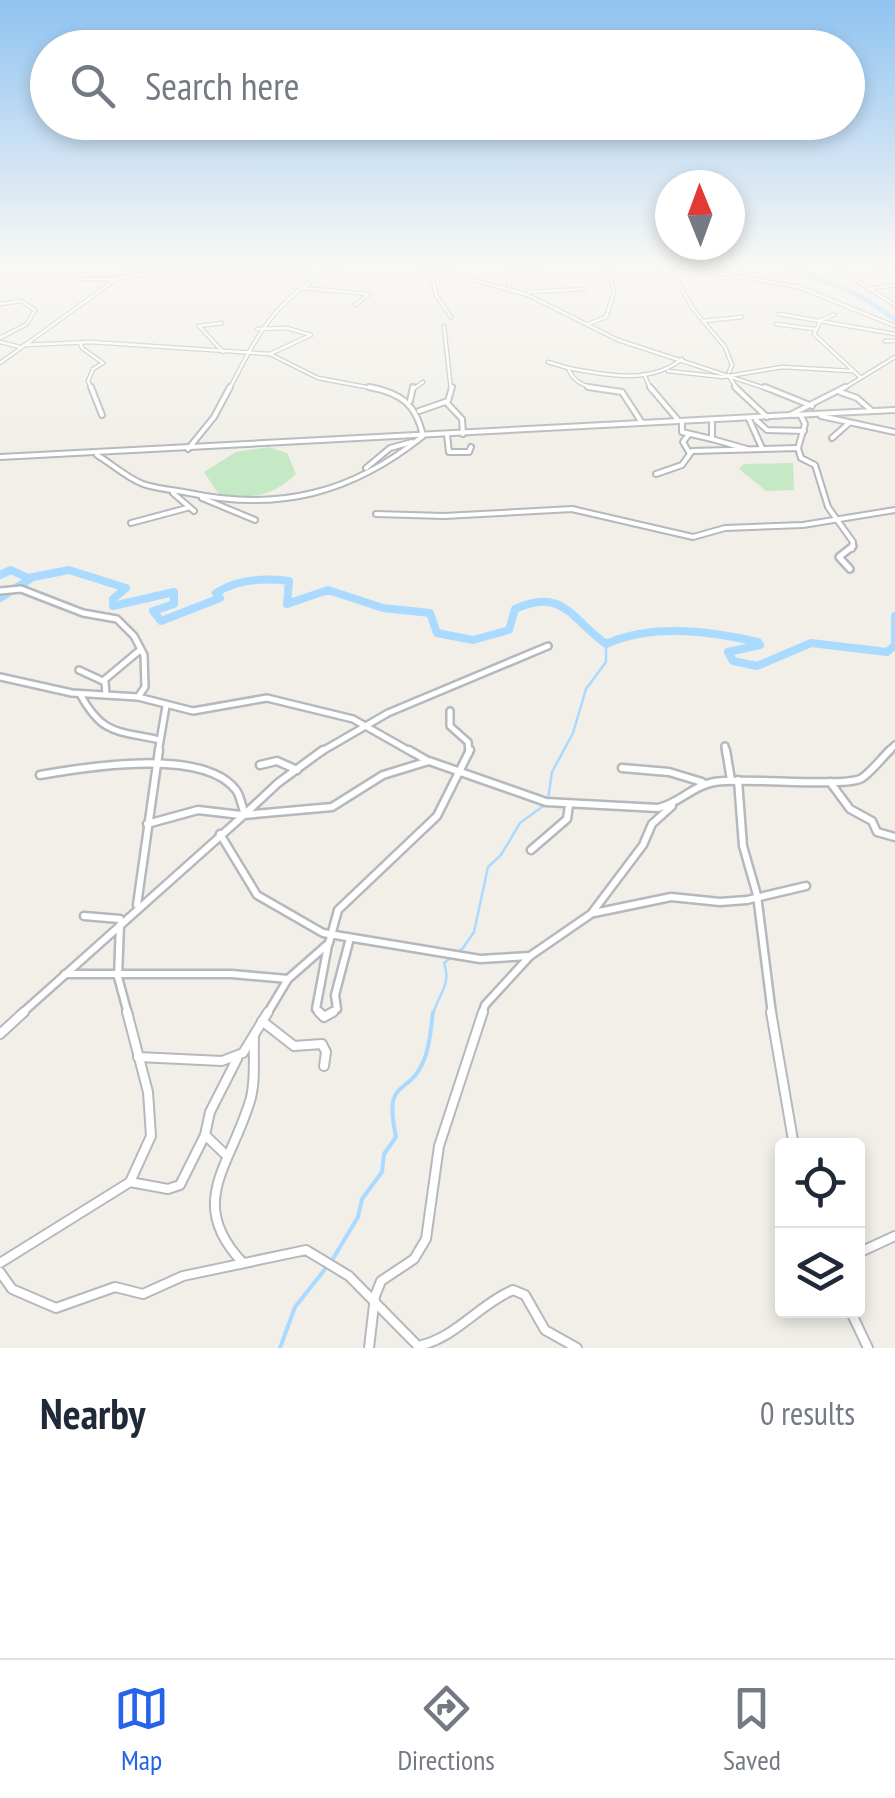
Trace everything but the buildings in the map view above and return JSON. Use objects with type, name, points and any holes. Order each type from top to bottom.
[{"type":"street","points":[[0,340],[22,327]]},
{"type":"street","points":[[0,363],[49,327]]},
{"type":"street","points":[[201,327],[223,352]]},
{"type":"street","points":[[419,411],[446,402],[455,386],[443,346],[444,327]]},
{"type":"street","points":[[591,327],[618,340],[729,374],[812,406]]},
{"type":"street","points":[[708,327],[728,348],[730,382],[767,417]]},
{"type":"street","points":[[798,327],[816,327]]},
{"type":"street","points":[[847,327],[895,334]]},
{"type":"street","points":[[0,340],[22,346],[80,341],[223,352],[247,353],[270,354],[312,335],[287,328],[258,329],[247,353],[216,414],[188,448]]},
{"type":"street","points":[[814,329],[814,334],[860,378]]},
{"type":"street","points":[[80,341],[82,348],[104,363],[93,369],[88,380],[102,415]]},
{"type":"street","points":[[885,341],[895,342]]},
{"type":"street","points":[[270,354],[283,364],[319,378],[396,394],[410,401],[419,411],[423,436]]},
{"type":"street","points":[[803,413],[895,357]]},
{"type":"street","points":[[668,371],[682,359]]},
{"type":"street","points":[[548,362],[568,368],[644,374],[729,374],[792,367],[852,371]]},
{"type":"street","points":[[568,368],[570,376],[587,387],[622,392],[642,424]]},
{"type":"street","points":[[644,374],[651,390],[681,422],[681,430],[750,450]]},
{"type":"street","points":[[396,394],[423,382]]},
{"type":"street","points":[[410,401],[413,387]]},
{"type":"street","points":[[837,392],[849,393],[872,412]]},
{"type":"street","points":[[446,402],[462,420],[463,434]]},
{"type":"street","points":[[0,457],[895,410]]},
{"type":"street","points":[[803,413],[804,431],[798,448],[801,458],[815,465],[828,507],[854,546],[840,557],[850,569]]},
{"type":"street","points":[[816,414],[895,432]]},
{"type":"street","points":[[751,418],[766,430],[804,431]]},
{"type":"street","points":[[751,418],[762,448]]},
{"type":"street","points":[[711,421],[712,439]]},
{"type":"street","points":[[832,438],[849,423]]},
{"type":"street","points":[[689,434],[683,442],[690,453]]},
{"type":"street","points":[[447,435],[449,452],[469,452],[472,447]]},
{"type":"street","points":[[363,472],[390,448],[423,436]]},
{"type":"street","points":[[94,454],[143,484],[200,496],[295,500],[334,489],[402,453],[414,441]]},
{"type":"street","points":[[690,453],[798,448]]},
{"type":"street","points":[[656,474],[682,464],[690,453]]},
{"type":"street","points":[[170,490],[186,508],[194,511]]},
{"type":"street","points":[[200,496],[254,520]]},
{"type":"street","points":[[132,523],[186,508]]},
{"type":"street","points":[[376,514],[444,516],[572,509],[693,537],[725,528],[802,525],[895,510]]},
{"type":"street","points":[[0,591],[21,589],[83,613],[117,619],[134,636],[145,661],[144,687],[138,697]]},
{"type":"street","points":[[0,1034],[122,921],[297,770],[364,726],[548,646]]},
{"type":"street","points":[[103,681],[140,650]]},
{"type":"street","points":[[79,670],[103,681]]},
{"type":"street","points":[[0,677],[80,694],[138,697],[200,711],[267,698],[342,715],[428,761],[495,787],[569,805],[658,808],[674,804]]},
{"type":"street","points":[[103,681],[106,695]]},
{"type":"street","points":[[80,694],[94,720],[104,726],[160,740]]},
{"type":"street","points":[[137,908],[166,706]]},
{"type":"street","points":[[350,938],[335,995],[337,1009],[324,1017],[316,1009],[338,910],[434,820],[450,786],[462,772],[470,745],[450,726],[450,711]]},
{"type":"street","points":[[622,768],[669,772],[706,783],[830,782],[866,778],[895,745]]},
{"type":"street","points":[[726,746],[743,846],[756,895],[793,1138]]},
{"type":"street","points":[[260,765],[276,761],[297,770]]},
{"type":"street","points":[[147,824],[198,810],[244,815],[327,809],[388,772],[428,761]]},
{"type":"street","points":[[40,775],[74,768],[194,768],[223,778],[242,795],[244,815]]},
{"type":"street","points":[[830,782],[850,810],[872,821],[877,832],[895,837]]},
{"type":"street","points":[[370,1348],[374,1304],[381,1280],[422,1250],[439,1146],[463,1083],[481,1013],[492,994],[530,956],[591,914],[640,848],[652,824],[706,783]]},
{"type":"street","points":[[531,850],[567,820],[569,805]]},
{"type":"street","points":[[220,834],[261,898],[330,939],[350,938],[480,958],[530,956]]},
{"type":"street","points":[[591,914],[671,897],[720,902],[806,886]]},
{"type":"street","points":[[84,916],[122,921]]},
{"type":"street","points":[[0,1263],[130,1182],[152,1125],[118,977],[122,921]]},
{"type":"street","points":[[130,1182],[168,1189],[180,1185],[204,1136],[210,1112],[239,1056],[288,979],[330,939]]},
{"type":"street","points":[[65,974],[118,977],[192,972],[288,979]]},
{"type":"street","points":[[262,1022],[294,1046],[322,1044],[326,1052],[324,1066]]},
{"type":"street","points":[[243,1263],[221,1239],[212,1222],[212,1205],[227,1155],[240,1136],[252,1096],[254,1036]]},
{"type":"street","points":[[138,1057],[206,1061],[239,1056]]},
{"type":"street","points":[[204,1136],[227,1155]]},
{"type":"street","points":[[865,1250],[895,1236]]},
{"type":"street","points":[[0,1272],[12,1289],[56,1308],[115,1287],[143,1294],[184,1276],[287,1251],[312,1252],[350,1276],[408,1340],[424,1346],[491,1300],[517,1291],[524,1295],[545,1330],[577,1348]]},
{"type":"street","points":[[854,1318],[868,1348]]},
{"type":"green space","points":[[269,447],[287,453],[296,474],[270,492],[220,496],[204,472],[236,452]]},
{"type":"green space","points":[[793,463],[794,490],[766,491],[739,469],[744,464]]},
{"type":"waterway","points":[[0,575],[11,570],[28,578],[69,570],[126,588],[113,599],[113,606],[174,592],[174,604],[153,611],[161,621],[220,598],[216,593],[233,585],[270,580],[289,581],[287,604],[328,590],[383,608],[430,613],[437,633],[473,640],[509,630],[515,609],[545,602],[565,609],[606,644],[662,631],[701,632],[758,642],[760,645],[728,652],[733,661],[757,666],[811,643],[887,652],[895,645]]},
{"type":"waterway","points":[[0,598],[30,579]]},
{"type":"waterway","points":[[895,616],[895,642]]},
{"type":"waterway","points":[[548,799],[552,772],[573,733],[586,689],[606,662],[606,644]]},
{"type":"waterway","points":[[433,1014],[445,983],[444,963],[463,948],[474,932],[488,867],[501,855],[520,823],[546,804]]},
{"type":"waterway","points":[[331,1262],[358,1217],[362,1199],[382,1172],[384,1154],[396,1137],[395,1096],[424,1060],[433,1012]]},
{"type":"waterway","points":[[280,1348],[295,1307],[326,1268]]}]
